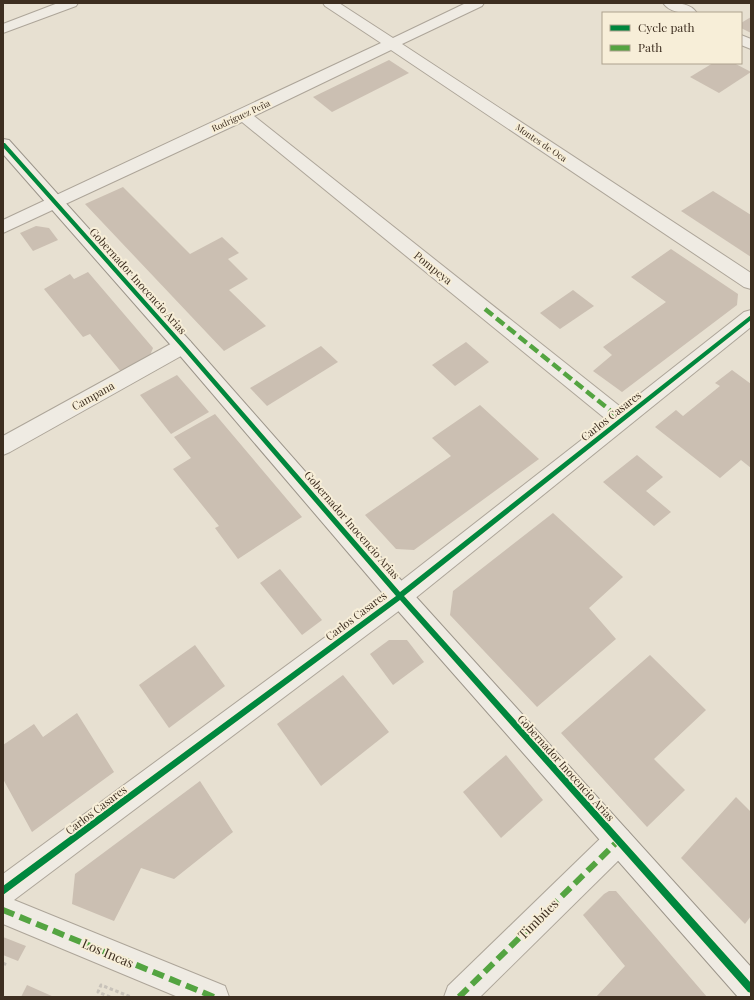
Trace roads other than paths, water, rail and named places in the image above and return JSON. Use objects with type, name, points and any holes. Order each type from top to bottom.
[{"type":"street","points":[[3,29],[71,3]]},
{"type":"street","name":"Montes de Oca","points":[[330,3],[751,282]]},
{"type":"street","name":"Rodríguez Peña","points":[[3,227],[243,115],[477,3]]},
{"type":"street","points":[[670,3],[688,12]]},
{"type":"street","points":[[742,40],[751,44]]},
{"type":"street","name":"Pompeya","points":[[243,115],[622,420]]},
{"type":"street","name":"Gobernador Inocencio Arias","points":[[3,144],[183,346],[400,596],[751,989]]},
{"type":"street","name":"Carlos Casares","points":[[3,891],[400,596],[751,317]]},
{"type":"street","name":"Campana","points":[[3,446],[183,346]]},
{"type":"street","name":"Timbúes","points":[[459,997],[618,841]]},
{"type":"street","name":"Los Incas","points":[[3,910],[214,997]]}]
